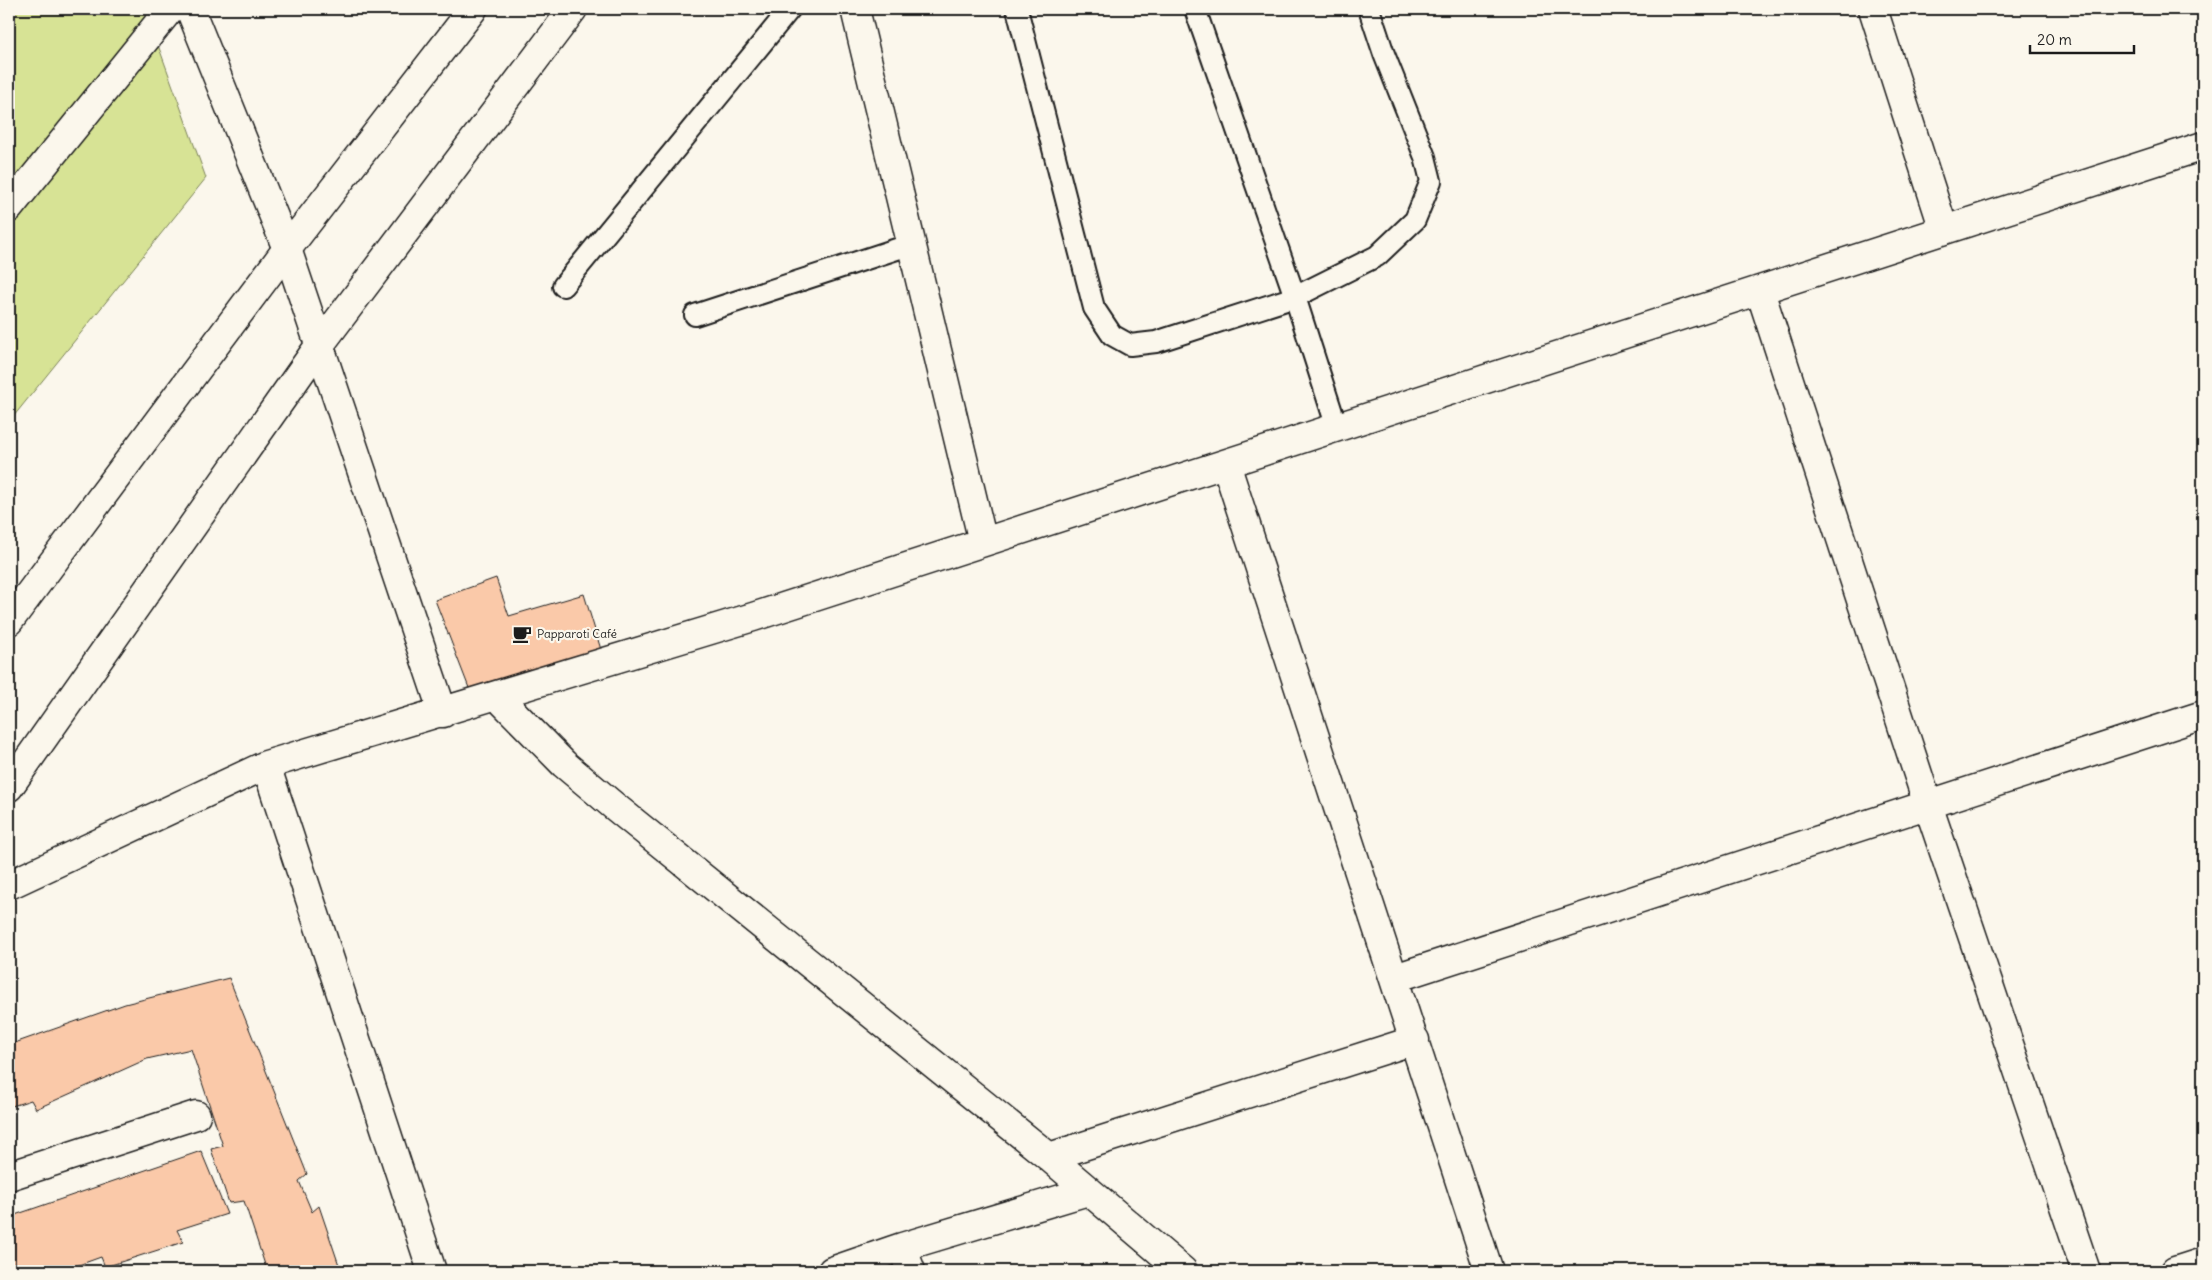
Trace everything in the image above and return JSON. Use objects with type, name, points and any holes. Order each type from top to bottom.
[{"type":"street","points":[[9,208],[170,9]]},
{"type":"street","points":[[190,9],[287,249],[443,713]]},
{"type":"street","points":[[9,621],[287,249],[473,9]]},
{"type":"street","points":[[9,787],[319,346],[573,9]]},
{"type":"street","points":[[855,9],[983,542]]},
{"type":"street","points":[[1873,9],[1944,230]]},
{"type":"street","points":[[9,885],[266,765],[443,713],[753,617],[2203,146]]},
{"type":"street","points":[[1760,290],[1928,805],[2086,1271]]},
{"type":"street","points":[[1226,464],[1489,1271]]},
{"type":"street","points":[[497,696],[564,764],[1049,1157],[1183,1271]]},
{"type":"street","points":[[1395,978],[2203,715]]},
{"type":"street","points":[[266,765],[432,1271]]},
{"type":"street","points":[[1049,1157],[1415,1040]]},
{"type":"street","points":[[9,1176],[196,1115]]},
{"type":"street","points":[[832,1271],[906,1259],[1088,1191]]},
{"type":"street","points":[[2175,1271],[2203,1262]]},
{"type":"lane","points":[[563,286],[790,9]]},
{"type":"lane","points":[[1017,9],[1094,308],[1112,334],[1130,345],[1156,342],[1295,297],[1377,256],[1415,220],[1431,182],[1425,157],[1384,54],[1369,9]]},
{"type":"lane","points":[[1195,9],[1295,297],[1337,428]]},
{"type":"lane","points":[[695,315],[912,244]]},
{"type":"green space","points":[[9,9],[145,9],[206,178],[9,422]]},
{"type":"building","name":"Papparoti Café","points":[[496,578],[509,616],[584,594],[602,653],[474,701],[435,600]]},
{"type":"building","points":[[229,978],[307,1174],[299,1181],[312,1212],[319,1206],[341,1271],[267,1271],[244,1201],[229,1203],[211,1149],[223,1146],[191,1049],[147,1059],[36,1109],[31,1100],[9,1107],[9,1045],[125,1004]]},
{"type":"building","points":[[201,1151],[227,1214],[177,1230],[183,1242],[105,1267],[101,1257],[62,1271],[9,1271],[9,1217]]},
{"type":"place","name":"Papparoti Café","points":[[522,634]]}]
